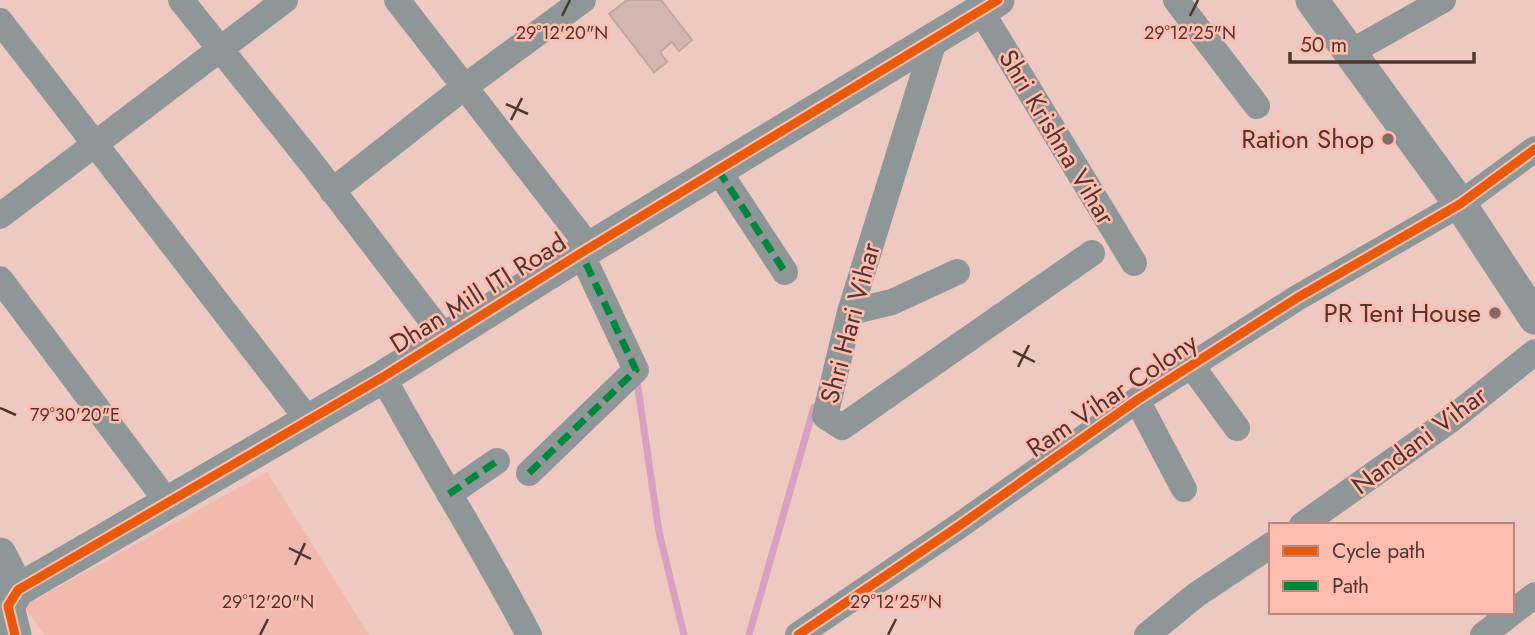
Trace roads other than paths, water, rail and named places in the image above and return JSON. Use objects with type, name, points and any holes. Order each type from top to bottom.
[{"type":"street","points":[[180,0],[445,338]]},
{"type":"street","points":[[0,216],[285,0]]},
{"type":"street","points":[[397,0],[585,250],[636,370],[529,473]]},
{"type":"street","points":[[332,191],[463,88],[583,0]]},
{"type":"street","points":[[1176,0],[1257,106]]},
{"type":"street","points":[[1312,0],[1460,204],[1535,318]]},
{"type":"street","points":[[1350,52],[1443,0]]},
{"type":"street","name":"Dhan Mill ITI Road","points":[[18,590],[383,377],[585,250],[989,6]]},
{"type":"street","name":"Shri Krishna Vihar","points":[[989,6],[1134,263]]},
{"type":"street","points":[[0,21],[309,421]]},
{"type":"street","name":"Shri Hari Vihar","points":[[934,41],[850,312],[825,416],[842,427],[1092,253]]},
{"type":"street","name":"Ram Vihar Colony","points":[[798,635],[1137,400],[1297,298],[1460,204],[1535,149]]},
{"type":"street","points":[[718,170],[785,272]]},
{"type":"street","points":[[850,312],[892,302],[957,272]]},
{"type":"street","points":[[0,279],[169,503]]},
{"type":"street","name":"Nandani Vihar","points":[[1304,523],[1449,421],[1535,352]]},
{"type":"street","points":[[1191,365],[1237,428]]},
{"type":"street","points":[[383,377],[529,635]]},
{"type":"street","points":[[1137,400],[1184,489]]},
{"type":"street","points":[[449,494],[497,461]]},
{"type":"street","points":[[1147,635],[1196,595],[1269,546]]},
{"type":"street","points":[[0,554],[18,590],[8,606],[15,635]]},
{"type":"street","points":[[1514,611],[1535,595]]},
{"type":"street","points":[[1483,635],[1510,614]]},
{"type":"waterway","points":[[637,381],[659,532],[684,635]]},
{"type":"waterway","points":[[749,635],[814,407]]},
{"type":"place","name":"Ration Shop","points":[[1388,139]]},
{"type":"place","name":"PR Tent House","points":[[1495,313]]}]
